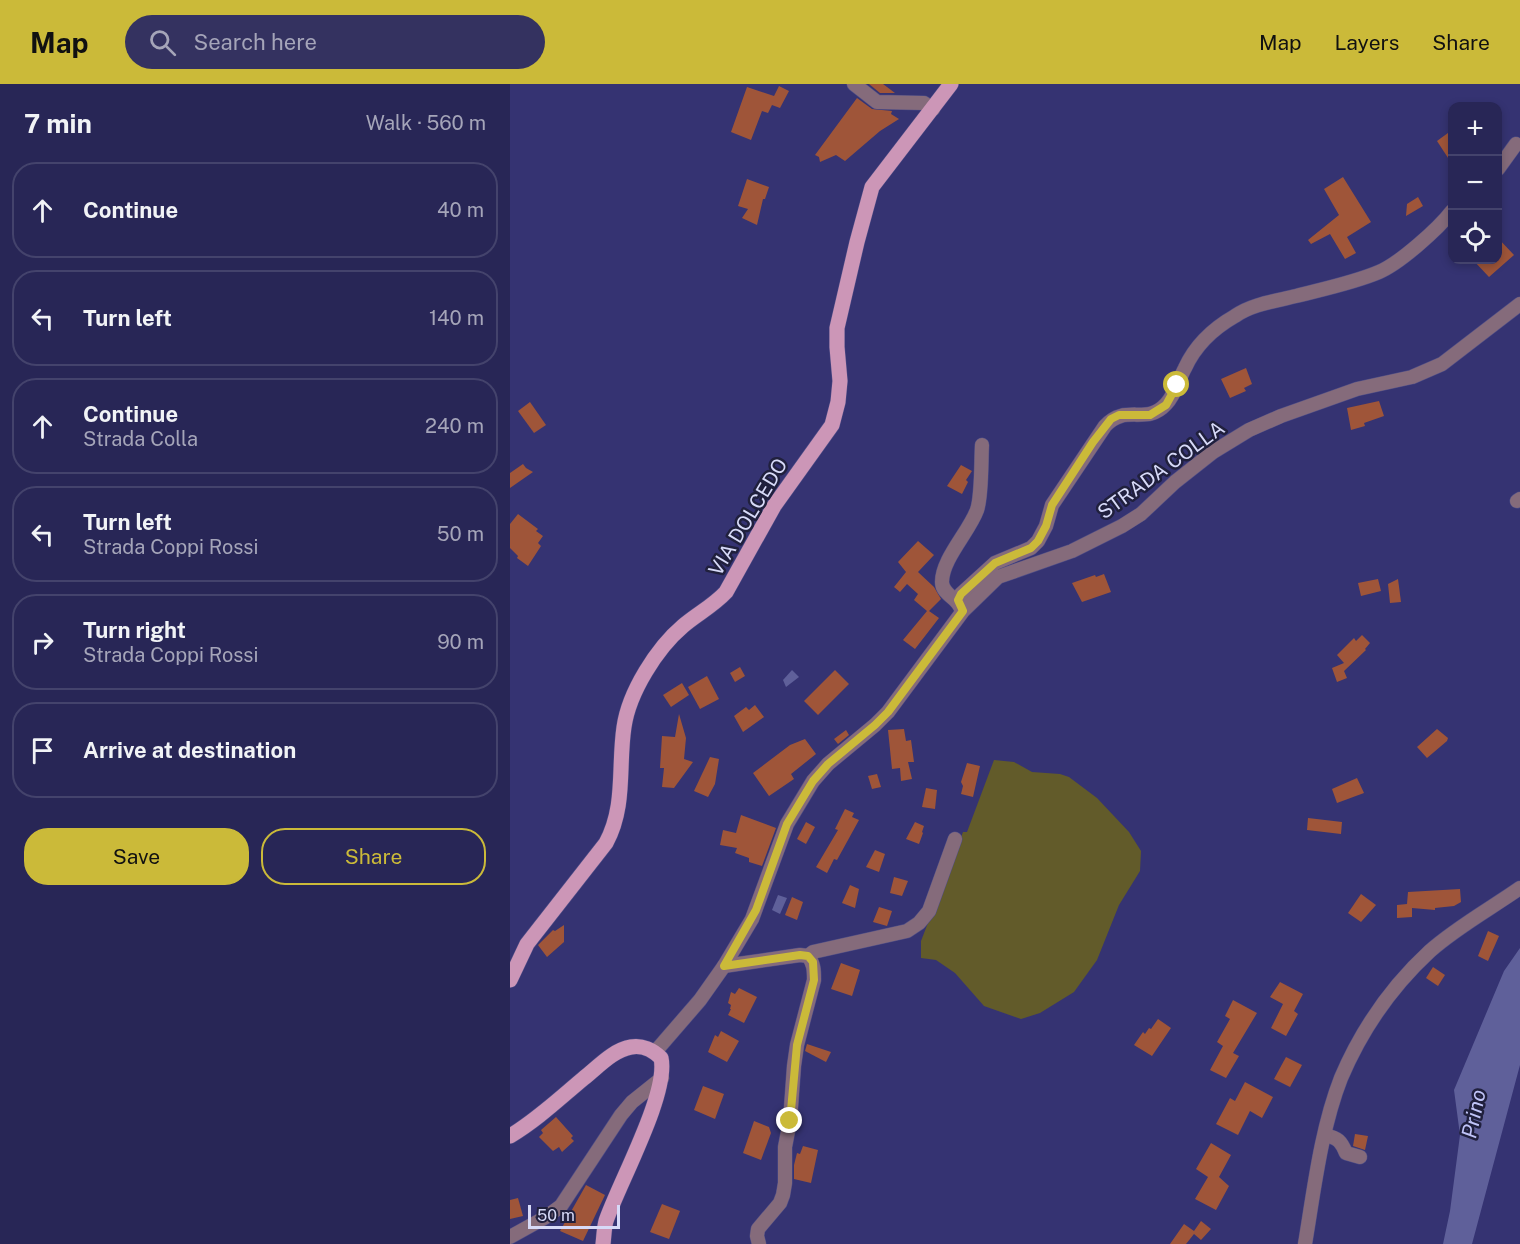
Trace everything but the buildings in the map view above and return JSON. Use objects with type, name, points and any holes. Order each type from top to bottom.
[{"type":"main road","name":"VIA DOLCEDO","points":[[510,980],[527,944],[612,833],[620,807],[624,728],[627,713],[631,699],[651,662],[683,626],[717,602],[726,592],[774,506],[832,425],[840,381],[837,328],[872,187],[951,84]]},
{"type":"main road","points":[[510,1136],[532,1121],[606,1060],[623,1050],[633,1046],[646,1048],[661,1058],[662,1077],[653,1106],[606,1223],[603,1244]]},
{"type":"street","points":[[854,84],[877,102],[924,103],[933,109]]},
{"type":"street","points":[[1502,162],[1516,144]]},
{"type":"street","points":[[960,606],[961,594],[995,563],[1031,548],[1038,541],[1046,526],[1052,505],[1111,419],[1119,415],[1150,415],[1166,405],[1197,348],[1214,330],[1236,314],[1255,306],[1361,279],[1382,271],[1403,256],[1448,216]]},
{"type":"street","name":"STRADA COLLA","points":[[655,1052],[682,1022],[724,966],[756,910],[787,824],[813,781],[828,764],[888,712],[960,606],[998,577],[1072,551],[1122,526],[1141,514],[1175,482],[1213,452],[1249,430],[1357,389],[1412,377],[1442,364],[1520,304]]},
{"type":"street","points":[[960,606],[943,588],[942,581],[945,568],[977,509],[982,445]]},
{"type":"street","points":[[808,956],[813,952],[907,931],[919,923],[929,911],[955,839]]},
{"type":"street","points":[[1305,1244],[1324,1135],[1341,1079],[1371,1022],[1395,988],[1430,951],[1520,888]]},
{"type":"street","points":[[724,966],[800,955],[808,956],[813,962],[814,980],[797,1045],[794,1066],[790,1121],[785,1147],[785,1183],[780,1203],[758,1229],[759,1244]]},
{"type":"street","points":[[510,1236],[546,1217],[561,1206],[621,1115],[632,1102],[662,1077]]},
{"type":"street","points":[[1324,1135],[1336,1137],[1341,1141],[1346,1153],[1360,1157]]},
{"type":"shaded area","points":[[994,760],[1014,762],[1032,772],[1069,777],[1097,798],[1129,832],[1141,851],[1140,871],[1119,905],[1097,960],[1074,992],[1040,1013],[1021,1019],[984,1006],[955,973],[936,960],[921,958],[921,941],[963,832],[967,832]]},
{"type":"water","points":[[792,670],[799,677],[786,687],[783,680]]},
{"type":"water","points":[[778,895],[787,898],[780,914],[772,910]]},
{"type":"water","name":"Prino","points":[[1520,948],[1520,1065],[1472,1244],[1443,1244],[1450,1211],[1460,1135],[1454,1090],[1504,971]]},
{"type":"route","points":[[790,1121],[797,1045],[814,980],[813,962],[808,956],[800,955],[724,966],[756,910],[787,824],[813,781],[828,764],[875,725],[901,696],[963,611],[958,600],[961,594],[995,563],[1031,548],[1038,541],[1046,526],[1052,505],[1093,442],[1111,419],[1119,415],[1150,415],[1166,405],[1177,385]]}]
